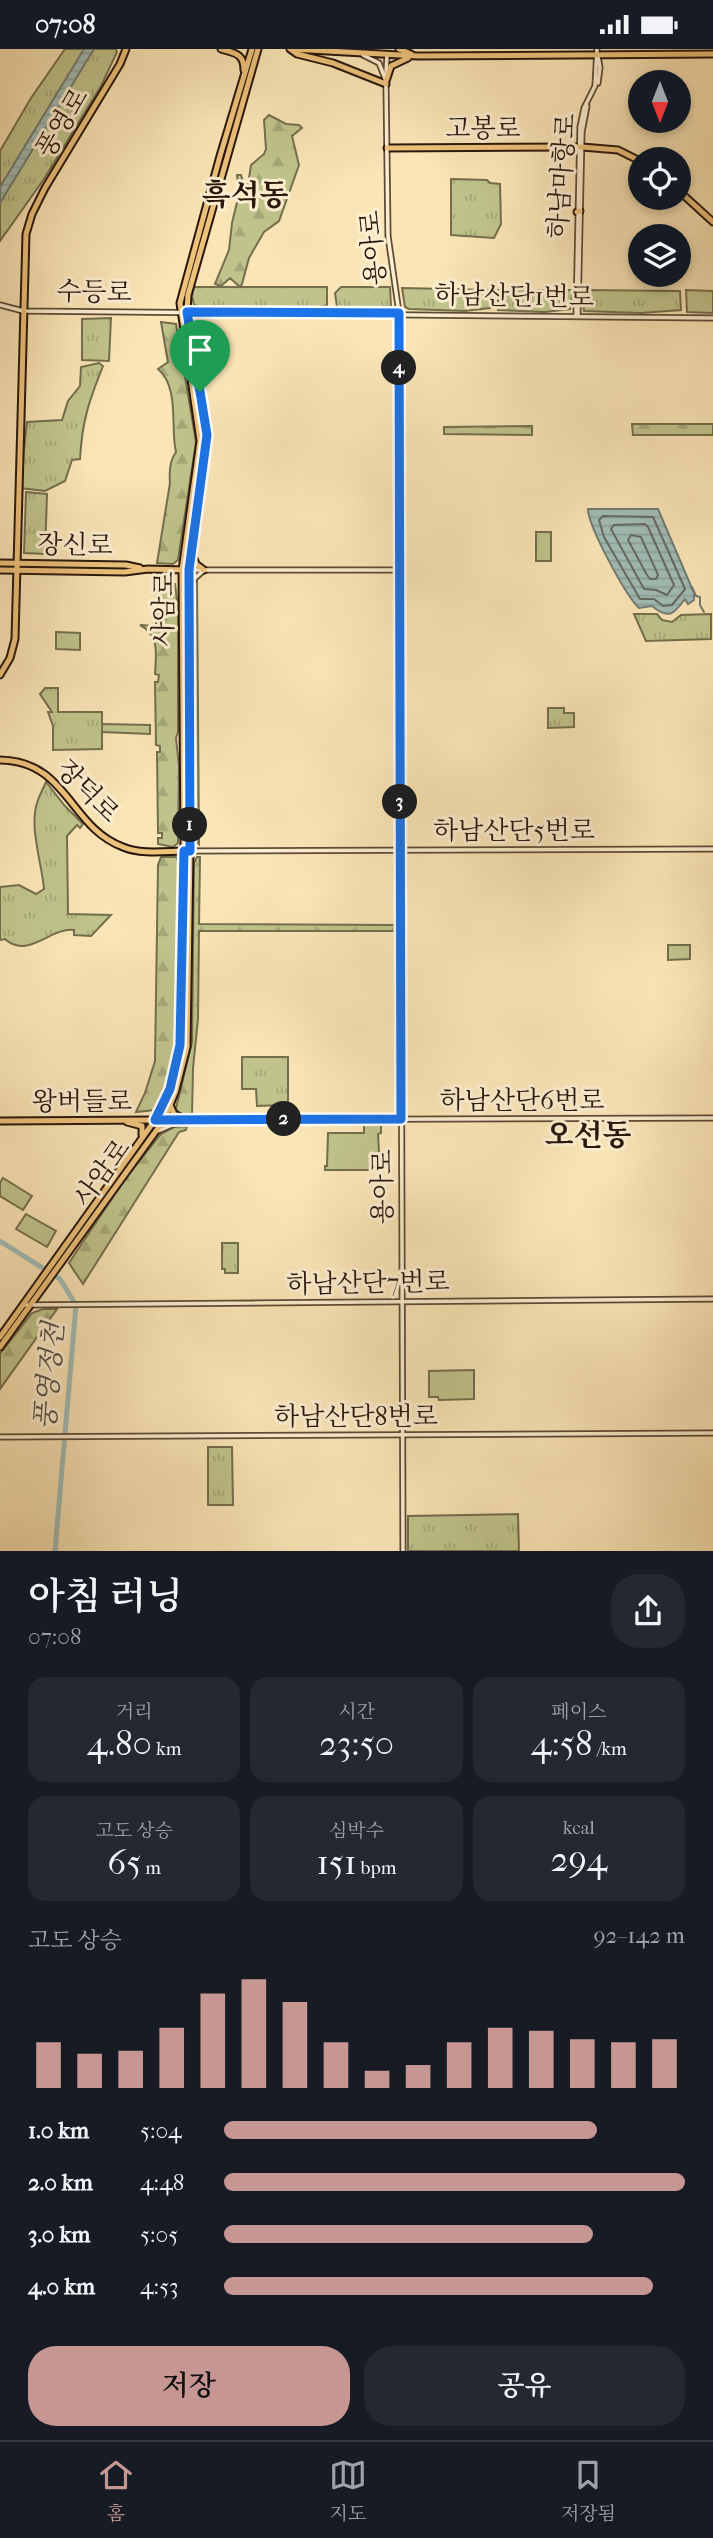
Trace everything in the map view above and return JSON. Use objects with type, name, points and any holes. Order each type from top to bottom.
[{"type":"main road","name":"풍영로","points":[[0,675],[10,658],[15,639],[25,243],[34,209],[126,49]]},
{"type":"main road","points":[[221,49],[242,58],[244,76]]},
{"type":"main road","name":"사암로","points":[[60,1258],[164,1120],[187,1047],[186,570],[200,432],[182,293],[252,49]]},
{"type":"main road","name":"사암로","points":[[0,1347],[155,1120],[170,1089],[180,1045],[187,851],[189,592],[186,570],[192,551],[207,435],[184,312],[258,49]]},
{"type":"main road","points":[[291,49],[414,55],[597,52],[713,54]]},
{"type":"main road","points":[[291,49],[297,54],[332,63],[386,83],[393,64],[414,55]]},
{"type":"main road","points":[[358,53],[373,49]]},
{"type":"main road","points":[[399,49],[414,55]]},
{"type":"main road","name":"고봉로","points":[[387,148],[581,147],[618,150],[628,155]]},
{"type":"main road","points":[[691,202],[713,222]]},
{"type":"main road","points":[[192,551],[196,564],[204,570]]},
{"type":"main road","name":"장신로","points":[[0,563],[18,567]]},
{"type":"main road","name":"장신로","points":[[0,569],[18,567],[125,572],[148,569],[186,570]]},
{"type":"main road","name":"장덕로","points":[[0,760],[25,763],[46,774],[92,827],[115,844],[139,851],[187,851]]},
{"type":"main road","points":[[171,1104],[174,1114],[187,1120]]},
{"type":"main road","points":[[117,1120],[142,1126],[144,1131],[141,1140]]},
{"type":"main road","name":"왕버들로","points":[[0,1121],[164,1120]]},
{"type":"main road","name":"사암로","points":[[0,1337],[40,1287]]},
{"type":"street","name":"용아로","points":[[387,52],[388,245],[399,313],[403,1551]]},
{"type":"street","name":"하남마항로","points":[[576,316],[583,113],[596,82],[597,52]]},
{"type":"street","points":[[358,53],[379,63],[386,83]]},
{"type":"street","name":"수등로","points":[[0,305],[23,311],[184,312]]},
{"type":"street","name":"하남산단1번로","points":[[184,312],[713,318]]},
{"type":"street","points":[[186,570],[399,570]]},
{"type":"street","points":[[189,592],[192,582],[204,570]]},
{"type":"street","name":"하남산단5번로","points":[[187,851],[713,849]]},
{"type":"street","name":"하남산단6번로","points":[[164,1120],[713,1118]]},
{"type":"street","points":[[151,1137],[164,1127],[187,1120]]},
{"type":"street","name":"하남산단7번로","points":[[23,1305],[713,1299]]},
{"type":"street","name":"하남산단8번로","points":[[0,1437],[713,1433]]},
{"type":"green space","points":[[65,49],[116,49],[117,52],[101,86],[44,179],[0,241],[0,151],[31,98]]},
{"type":"green space","points":[[269,115],[286,124],[299,125],[302,128],[292,136],[299,165],[279,221],[264,232],[249,258],[242,284],[240,287],[230,278],[221,286],[215,284],[229,250],[239,194],[237,175],[241,175],[244,186],[248,185],[251,165],[266,149],[264,120]]},
{"type":"green space","points":[[451,179],[487,180],[500,184],[501,224],[494,238],[451,235]]},
{"type":"green space","points":[[194,287],[327,287],[327,305],[287,309],[203,307],[194,305]]},
{"type":"green space","points":[[341,287],[390,287],[391,306],[389,309],[337,307],[335,293]]},
{"type":"green space","points":[[402,288],[490,290],[490,308],[465,311],[409,309],[405,307]]},
{"type":"green space","points":[[498,290],[573,290],[570,309],[545,312],[498,310]]},
{"type":"green space","points":[[584,290],[680,291],[681,310],[641,313],[584,311]]},
{"type":"green space","points":[[686,290],[713,291],[713,313],[687,312]]},
{"type":"green space","points":[[111,318],[109,361],[82,360],[82,319]]},
{"type":"green space","points":[[161,322],[176,324],[196,442],[178,560],[173,564],[157,563],[170,483],[170,466],[176,452],[172,397],[165,377],[158,369],[168,362]]},
{"type":"green space","points":[[99,363],[103,366],[87,411],[80,459],[72,460],[65,481],[45,491],[20,488],[27,422],[62,420],[68,401],[80,386],[81,367]]},
{"type":"green space","points":[[632,424],[713,424],[713,435],[633,435]]},
{"type":"green space","points":[[532,426],[532,435],[444,434],[444,427]]},
{"type":"green space","points":[[26,492],[47,494],[45,554],[24,553]]},
{"type":"green space","points":[[536,532],[551,532],[551,561],[536,561]]},
{"type":"green space","points":[[197,580],[199,844],[194,839],[193,604]]},
{"type":"green space","points":[[165,581],[175,584],[178,608],[178,843],[173,847],[158,844],[158,838],[162,838],[162,833],[158,833],[157,752],[160,752],[160,746],[156,745],[155,682],[158,682],[159,675],[155,674],[154,640],[140,625],[156,626],[157,604],[160,601],[157,600],[157,582],[161,584]]},
{"type":"green space","points":[[634,614],[657,614],[662,620],[672,622],[681,615],[711,614],[711,639],[646,641]]},
{"type":"green space","points":[[56,632],[80,633],[80,650],[56,649]]},
{"type":"green space","points":[[45,688],[58,688],[58,712],[102,712],[102,749],[53,750],[53,726],[48,712],[52,712],[40,694]]},
{"type":"green space","points":[[548,708],[564,708],[564,713],[574,713],[574,727],[548,728]]},
{"type":"green space","points":[[102,724],[150,725],[150,734],[102,732]]},
{"type":"green space","points":[[46,782],[83,824],[80,828],[77,825],[67,836],[68,914],[111,915],[91,936],[74,935],[74,930],[65,930],[31,945],[14,945],[5,939],[0,940],[0,887],[19,885],[36,894],[44,889],[34,823],[37,803]]},
{"type":"green space","points":[[161,857],[176,857],[180,863],[176,1044],[166,1087],[155,1110],[136,1112],[155,1061],[158,865]]},
{"type":"green space","points":[[197,857],[200,857],[199,924],[395,925],[395,931],[199,931],[198,1019],[192,1115],[184,1115],[176,1108],[192,1042],[194,863]]},
{"type":"green space","points":[[668,945],[690,945],[690,959],[668,960]]},
{"type":"green space","points":[[242,1057],[288,1057],[288,1105],[257,1106],[256,1089],[242,1089]]},
{"type":"green space","points":[[364,1125],[381,1125],[381,1133],[378,1134],[380,1170],[325,1170],[328,1133],[364,1133]]},
{"type":"green space","points":[[187,1126],[186,1130],[179,1132],[83,1284],[69,1263],[125,1179],[161,1134],[174,1127]]},
{"type":"green space","points":[[3,1178],[32,1196],[23,1210],[0,1196],[0,1183]]},
{"type":"green space","points":[[26,1214],[56,1231],[47,1247],[16,1229]]},
{"type":"green space","points":[[222,1243],[238,1243],[238,1273],[225,1273],[225,1269],[222,1269]]},
{"type":"green space","points":[[43,1309],[57,1309],[0,1389],[0,1354],[32,1313]]},
{"type":"green space","points":[[474,1370],[474,1399],[439,1400],[438,1397],[429,1397],[429,1371]]},
{"type":"green space","points":[[208,1447],[232,1447],[233,1505],[208,1505]]},
{"type":"green space","points":[[518,1514],[519,1551],[408,1551],[408,1516]]},
{"type":"water","points":[[84,49],[94,49],[0,203],[0,187]]},
{"type":"water","points":[[588,509],[658,509],[694,593],[694,600],[688,604],[685,599],[678,608],[667,614],[652,606],[639,608],[609,560],[594,530]]},
{"type":"waterway","points":[[692,587],[696,596],[700,597],[704,612]]},
{"type":"waterway","name":"풍영정천","points":[[0,1241],[60,1279],[76,1305],[55,1551]]},
{"type":"district","name":"흑석동","points":[[245,195]]},
{"type":"district","name":"오선동","points":[[588,1135]]},
{"type":"route","points":[[187,312],[399,313],[401,1119],[155,1120],[170,1089],[180,1045],[184,851],[190,851],[189,570],[207,435],[200,392],[187,312]]}]
